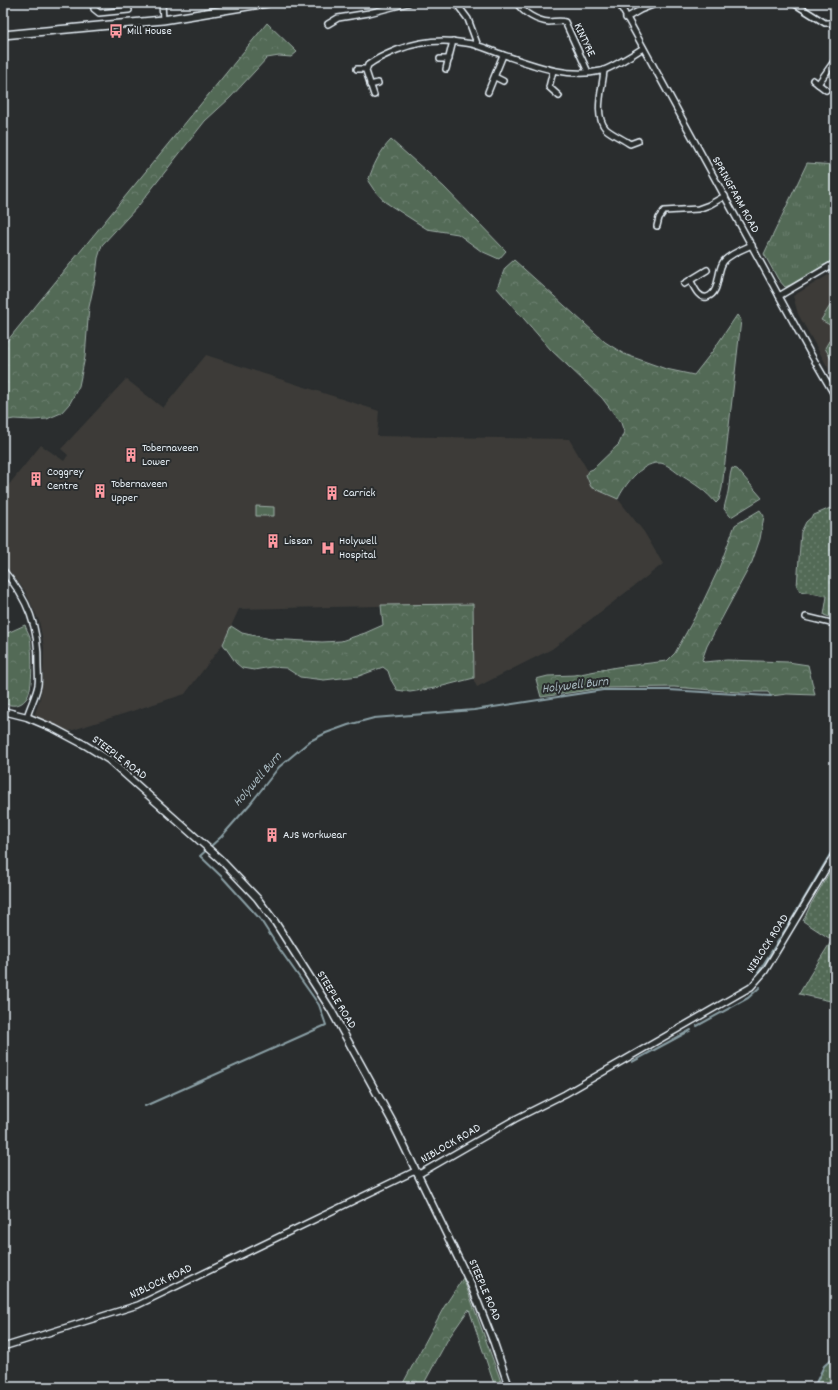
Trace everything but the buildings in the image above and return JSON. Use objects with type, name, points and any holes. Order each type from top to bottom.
[{"type":"main road","points":[[3,35],[163,20],[267,3]]},
{"type":"street","points":[[93,3],[94,9],[99,13],[129,10]]},
{"type":"street","points":[[162,3],[163,20]]},
{"type":"street","points":[[328,24],[338,18],[369,13],[408,3]]},
{"type":"street","points":[[456,3],[468,19],[478,46]]},
{"type":"street","name":"KINTYRE","points":[[516,3],[523,11],[540,20],[565,22],[588,72]]},
{"type":"street","name":"SPRINGFARM ROAD","points":[[618,3],[835,396]]},
{"type":"street","points":[[626,18],[640,10],[658,3]]},
{"type":"street","points":[[795,4],[825,23],[835,23]]},
{"type":"street","name":"KINTYRE","points":[[365,69],[369,64],[381,58],[410,46],[432,41],[453,41],[478,46],[540,68],[553,71],[588,72],[604,70],[644,48]]},
{"type":"street","points":[[446,69],[453,41]]},
{"type":"street","points":[[488,92],[504,55]]},
{"type":"street","points":[[440,59],[449,59]]},
{"type":"street","points":[[818,84],[835,60]]},
{"type":"street","points":[[357,68],[365,69],[374,95]]},
{"type":"street","points":[[604,70],[599,114],[602,123],[610,132],[630,144],[638,141]]},
{"type":"street","points":[[553,71],[549,87],[559,96]]},
{"type":"street","points":[[495,77],[503,81]]},
{"type":"street","points":[[813,80],[826,90]]},
{"type":"street","points":[[370,85],[378,83]]},
{"type":"street","points":[[657,226],[659,218],[664,211],[698,209],[725,196]]},
{"type":"street","points":[[690,280],[701,296],[706,297],[711,295],[714,292],[720,268],[725,260],[752,245]]},
{"type":"street","points":[[779,296],[835,263]]},
{"type":"street","points":[[684,284],[707,270]]},
{"type":"street","points":[[3,570],[24,600],[36,631],[39,656],[38,684],[27,717]]},
{"type":"street","points":[[806,617],[835,624]]},
{"type":"street","points":[[812,626],[813,618]]},
{"type":"street","name":"STEEPLE ROAD","points":[[3,711],[27,717],[55,729],[109,760],[210,849],[257,898],[331,1010],[392,1121],[471,1285],[509,1387]]},
{"type":"street","name":"NIBLOCK ROAD","points":[[3,1347],[138,1305],[413,1172],[421,1173],[515,1119],[565,1094],[751,987],[765,971],[835,854]]},
{"type":"shaded area","points":[[835,271],[835,380],[798,314],[793,296]]},
{"type":"shaded area","name":"Holywell Hospital","points":[[206,355],[379,411],[377,436],[569,439],[588,471],[586,475],[591,487],[618,499],[644,532],[663,564],[552,649],[477,687],[474,681],[473,604],[239,609],[223,644],[185,694],[67,732],[34,717],[40,698],[43,679],[44,647],[39,621],[25,591],[3,563],[3,492],[41,445],[64,461],[68,455],[61,449],[126,379],[163,408]]},
{"type":"green space","points":[[267,23],[297,52],[291,57],[279,56],[267,58],[230,98],[205,121],[139,205],[102,245],[98,258],[89,307],[85,357],[79,386],[70,403],[61,413],[47,419],[14,419],[3,421],[3,346]]},
{"type":"green space","points":[[391,140],[444,187],[506,251],[499,259],[481,251],[458,234],[427,229],[385,202],[374,190],[368,181],[377,159]]},
{"type":"green space","points":[[807,163],[835,165],[835,259],[785,287],[778,279],[764,254]]},
{"type":"green space","points":[[514,260],[605,342],[624,354],[666,369],[694,375],[712,352],[737,315],[741,320],[722,488],[719,500],[716,503],[700,488],[661,463],[652,464],[639,471],[624,488],[618,499],[591,487],[586,475],[588,471],[593,469],[619,444],[624,432],[621,423],[602,398],[551,350],[497,288],[505,268]]},
{"type":"green space","points":[[835,298],[835,328],[821,320]]},
{"type":"green space","points":[[835,336],[835,366],[825,348],[829,341]]},
{"type":"green space","points":[[732,468],[737,469],[762,498],[731,517],[724,509]]},
{"type":"green space","points":[[256,506],[274,507],[274,516],[256,516]]},
{"type":"green space","points":[[835,506],[835,619],[824,615],[827,596],[800,591],[797,586],[801,532],[806,522],[814,515]]},
{"type":"green space","points":[[760,510],[764,516],[760,539],[752,562],[707,646],[702,660],[704,662],[727,660],[788,662],[808,665],[815,695],[787,694],[771,696],[768,692],[737,692],[674,687],[603,688],[541,697],[536,679],[548,676],[575,675],[617,667],[667,661],[675,653],[701,606],[719,568],[735,525]]},
{"type":"green space","points":[[473,604],[474,678],[435,688],[410,692],[397,690],[388,671],[383,667],[359,676],[324,680],[300,677],[286,668],[271,667],[254,670],[242,668],[236,663],[223,644],[231,626],[242,633],[270,639],[322,642],[341,641],[383,625],[381,605]]},
{"type":"green space","points":[[25,625],[30,636],[32,660],[29,694],[24,702],[18,705],[9,705],[3,703],[3,635]]},
{"type":"green space","points":[[835,863],[835,1002],[799,994],[832,940],[803,921],[811,904]]},
{"type":"green space","points":[[463,1278],[503,1387],[495,1387],[469,1309],[448,1339],[422,1387],[401,1387],[444,1307]]},
{"type":"green space","points":[[835,1356],[835,1387],[814,1387],[824,1366]]},
{"type":"waterway","name":"Holywell Burn","points":[[145,1106],[326,1025],[319,1005],[260,919],[223,878],[200,856],[221,837],[251,803],[279,767],[310,741],[348,725],[374,718],[474,710],[603,690],[669,690],[771,696]]},
{"type":"waterway","points":[[754,979],[792,919],[835,846]]},
{"type":"waterway","points":[[697,1026],[748,998],[760,987]]},
{"type":"waterway","points":[[632,1062],[691,1030]]},
{"type":"waterway","points":[[814,1387],[824,1366],[835,1356]]},
{"type":"place","name":"Mill House","points":[[116,31]]},
{"type":"place","name":"Tobernaveen Lower","points":[[131,455]]},
{"type":"place","name":"Coggrey Centre","points":[[36,479]]},
{"type":"place","name":"Tobernaveen Upper","points":[[100,491]]},
{"type":"place","name":"Carrick","points":[[332,493]]},
{"type":"place","name":"Lissan","points":[[273,541]]},
{"type":"place","name":"Holywell Hospital","points":[[328,548]]},
{"type":"place","name":"AJS Workwear","points":[[272,835]]}]
